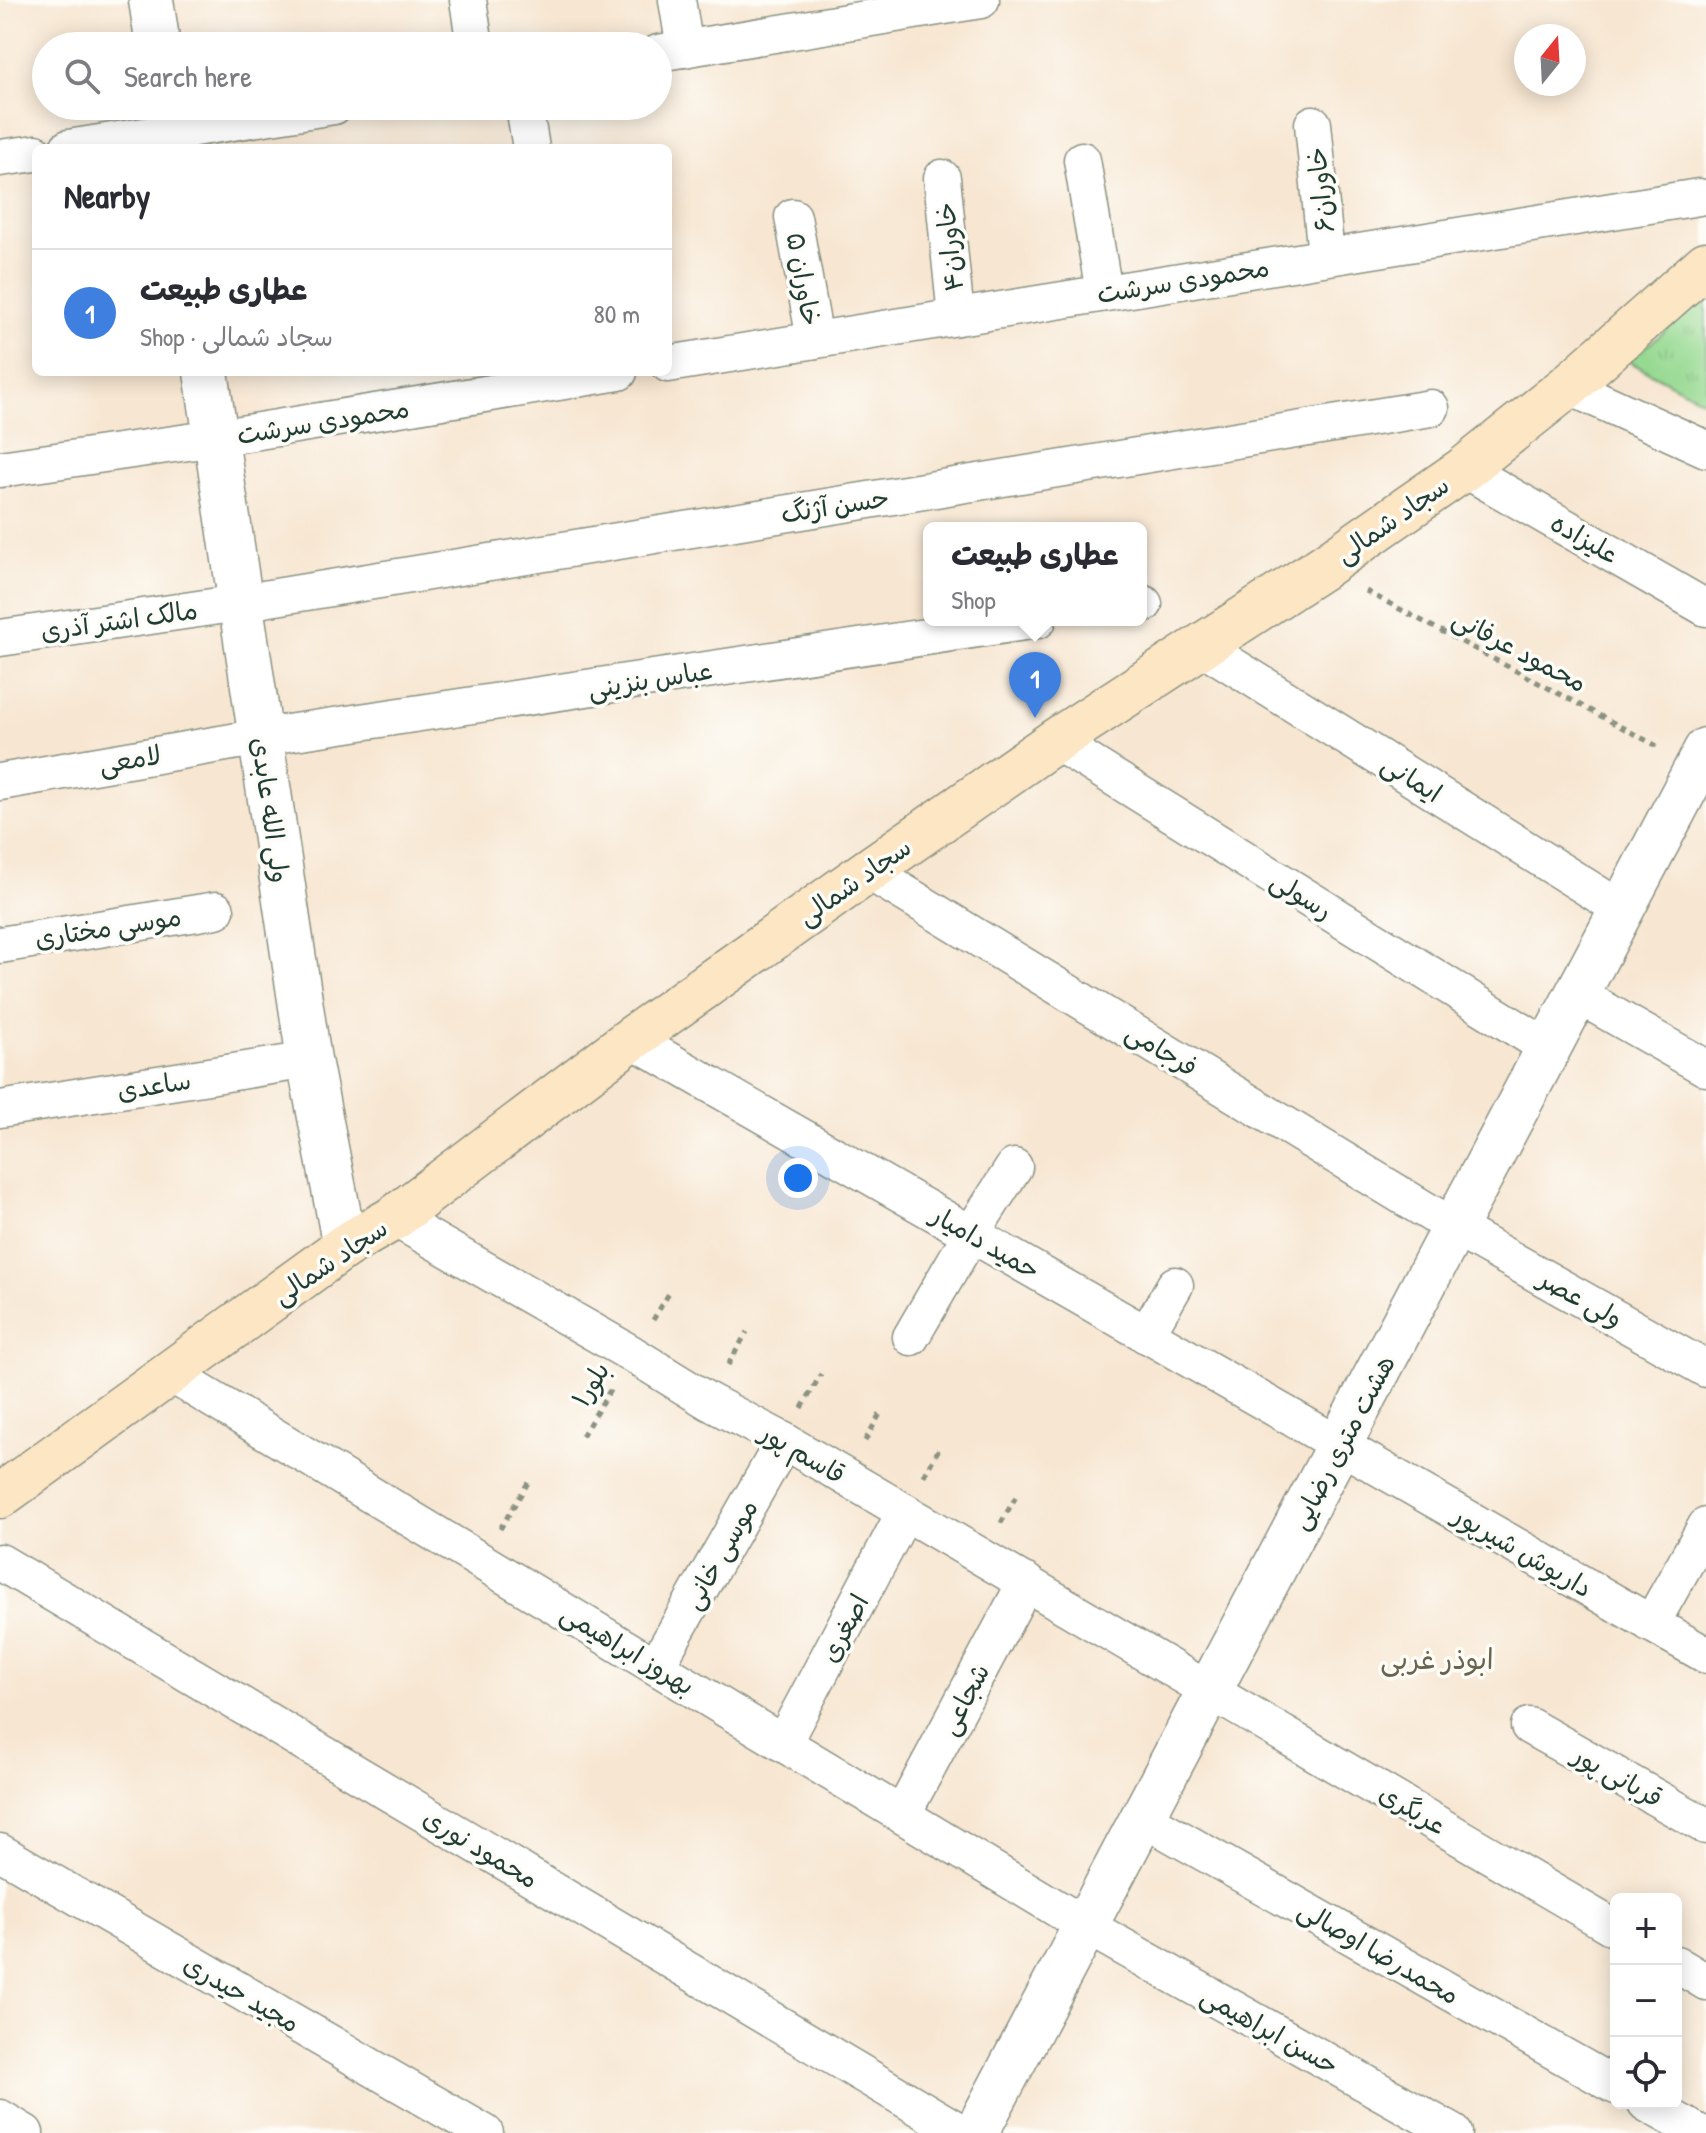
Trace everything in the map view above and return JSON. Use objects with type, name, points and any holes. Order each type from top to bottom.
[{"type":"main road","name":"سجاد شمالی","points":[[0,1496],[345,1246],[394,1218],[631,1039],[868,871],[1055,741],[1323,567],[1464,469],[1568,386],[1706,264]]},
{"type":"street","points":[[151,0],[156,32]]},
{"type":"street","points":[[468,0],[473,32]]},
{"type":"street","points":[[672,42],[677,0]]},
{"type":"street","points":[[672,51],[881,8],[981,0]]},
{"type":"street","points":[[89,144],[234,120]]},
{"type":"street","points":[[526,120],[530,144]]},
{"type":"street","name":"خاوران۶","points":[[1313,124],[1326,256]]},
{"type":"street","points":[[0,158],[32,154]]},
{"type":"street","points":[[1082,160],[1104,293]]},
{"type":"street","name":"خاوران۴","points":[[942,178],[956,317]]},
{"type":"street","name":"محمودی سرشت","points":[[672,363],[1699,197]]},
{"type":"street","name":"خاوران ۵","points":[[793,217],[815,340]]},
{"type":"street","name":"ولی الله عابدی","points":[[207,376],[309,1060],[345,1246]]},
{"type":"street","name":"محمودی سرشت","points":[[0,469],[216,438],[439,387],[567,376]]},
{"type":"street","points":[[1568,386],[1706,449]]},
{"type":"street","name":"حسن آژنگ","points":[[239,603],[1431,408]]},
{"type":"street","name":"علیزاده","points":[[1464,469],[1706,608]]},
{"type":"street","name":"مالک اشتر آذری","points":[[0,638],[239,603]]},
{"type":"street","name":"عباس بنزینی","points":[[261,737],[998,626]]},
{"type":"street","name":"ایمانی","points":[[1201,646],[1623,910]]},
{"type":"street","name":"لامعی","points":[[0,782],[261,737]]},
{"type":"street","name":"رسولی","points":[[1055,741],[1550,1049]]},
{"type":"street","name":"هشت متری رضایی","points":[[976,2133],[1703,764]]},
{"type":"street","name":"فرجامی","points":[[868,871],[1455,1228]]},
{"type":"street","name":"موسی مختاری","points":[[0,945],[216,910]]},
{"type":"street","points":[[1578,995],[1706,1068]]},
{"type":"street","name":"حمید دامیار","points":[[631,1039],[1341,1446]]},
{"type":"street","name":"ساعدی","points":[[0,1109],[309,1060]]},
{"type":"street","points":[[911,1337],[1014,1167]]},
{"type":"street","name":"قاسم پور","points":[[394,1218],[1211,1690]]},
{"type":"street","name":"ولی عصر","points":[[1455,1228],[1706,1369]]},
{"type":"street","points":[[1146,1335],[1175,1285]]},
{"type":"street","name":"بهروز ابراهیمی","points":[[169,1373],[1086,1926]]},
{"type":"street","name":"موسی خانی","points":[[656,1666],[784,1441]]},
{"type":"street","name":"داریوش شیرپور","points":[[1341,1446],[1706,1655]]},
{"type":"street","name":"اصغری","points":[[783,1743],[905,1512]]},
{"type":"street","points":[[1651,1624],[1706,1526]]},
{"type":"street","name":"محمود نوری","points":[[0,1562],[962,2133]]},
{"type":"street","name":"شجاعی","points":[[902,1815],[1026,1582]]},
{"type":"street","name":"عربگری","points":[[1211,1690],[1610,1925]]},
{"type":"street","name":"قربانی پور","points":[[1529,1726],[1706,1826]]},
{"type":"street","name":"محمدرضا اوصالی","points":[[1143,1818],[1610,2083]]},
{"type":"street","name":"مجید حیدری","points":[[0,1852],[485,2133]]},
{"type":"street","name":"حسن ابراهیمی","points":[[1086,1926],[1454,2133]]},
{"type":"street","points":[[1678,1965],[1706,1982]]},
{"type":"street","points":[[1657,2109],[1699,2133]]},
{"type":"street","points":[[0,2118],[25,2133]]},
{"type":"path","name":"محمود عرفانی","points":[[1323,567],[1703,764]]},
{"type":"path","name":"بلور۱","points":[[582,1436],[632,1354]]},
{"type":"path","points":[[481,1560],[529,1481]]},
{"type":"green space","points":[[1706,298],[1706,402],[1628,361]]},
{"type":"place","name":"عطاری طبیعت","points":[[1035,718]]},
{"type":"district","name":"ابوذر غربی","points":[[1437,1659]]}]
